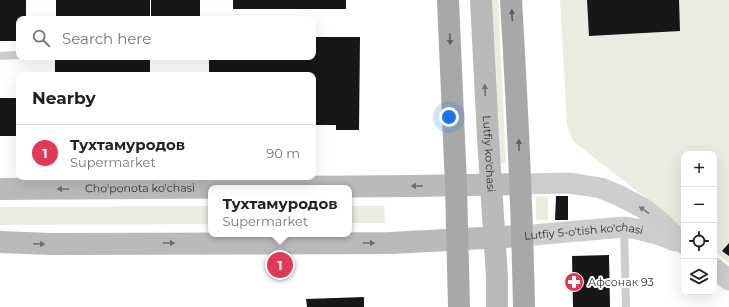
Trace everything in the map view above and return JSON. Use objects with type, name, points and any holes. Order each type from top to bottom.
[{"type":"main road","points":[[448,0],[458,240],[459,307]]},
{"type":"main road","name":"Lutfiy ko'chasi","points":[[481,0],[497,307]]},
{"type":"main road","points":[[511,0],[519,135],[524,307]]},
{"type":"main road","name":"Cho'ponota ko'chasi","points":[[352,186],[520,184]]},
{"type":"main road","name":"Cho'ponota ko'chasi","points":[[0,189],[208,187]]},
{"type":"main road","name":"Lutfiy 5-o'tish ko'chasi","points":[[458,240],[522,236]]},
{"type":"main road","points":[[0,242],[51,244],[374,243],[458,240]]},
{"type":"street","name":"Lutfiy 5-o'tish ko'chasi","points":[[520,184],[569,183],[601,188],[643,208],[681,241]]},
{"type":"street","name":"Lutfiy 5-o'tish ko'chasi","points":[[522,236],[624,227],[657,234],[681,243]]},
{"type":"street","points":[[717,270],[729,280]]},
{"type":"lane","points":[[0,56],[16,55]]},
{"type":"lane","points":[[624,227],[626,307]]},
{"type":"shaded area","points":[[489,0],[498,0],[506,163],[497,164]]},
{"type":"shaded area","points":[[560,0],[729,0],[729,263],[717,253],[717,151],[681,151],[681,226],[573,141],[567,125]]},
{"type":"shaded area","points":[[536,197],[548,197],[548,220],[536,220]]},
{"type":"shaded area","points":[[208,206],[208,224],[0,225],[0,207]]},
{"type":"shaded area","points":[[352,206],[384,206],[385,223],[352,223]]},
{"type":"building","points":[[0,0],[26,0],[26,16],[16,16],[16,41],[0,41]]},
{"type":"building","points":[[56,0],[150,0],[150,16],[56,16]]},
{"type":"building","points":[[151,0],[200,0],[200,16],[151,16]]},
{"type":"building","points":[[233,0],[346,0],[346,9],[233,9]]},
{"type":"building","points":[[587,0],[679,0],[680,31],[589,36]]},
{"type":"building","points":[[316,37],[360,37],[359,130],[336,130],[336,125],[316,125],[316,72],[209,72],[209,60],[316,60]]},
{"type":"building","points":[[55,60],[150,60],[150,72],[55,72]]},
{"type":"building","points":[[0,98],[16,98],[16,136],[0,136]]},
{"type":"building","points":[[556,196],[568,196],[568,220],[555,220]]},
{"type":"building","points":[[729,243],[729,256],[722,251]]},
{"type":"building","points":[[609,255],[610,307],[573,307],[572,256]]},
{"type":"building","points":[[364,297],[364,307],[307,307],[306,299]]},
{"type":"place","name":"Тухтамуродов","points":[[280,265]]},
{"type":"place","name":"Афсонак 93","points":[[574,282]]}]
